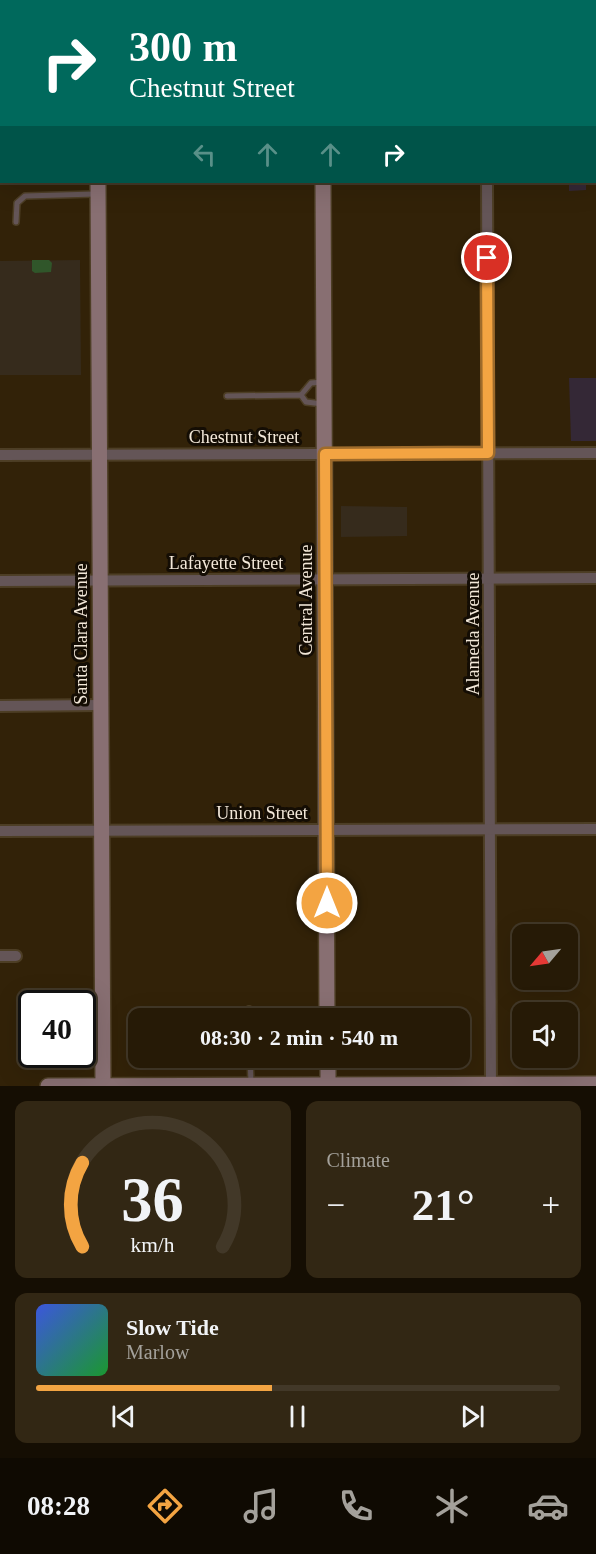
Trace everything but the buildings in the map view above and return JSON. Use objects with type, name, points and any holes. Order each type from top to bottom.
[{"type":"street","name":"Central Avenue","points":[[323,183],[327,1008]]},
{"type":"street","name":"Alameda Avenue","points":[[487,183],[491,1085]]},
{"type":"street","name":"Santa Clara Avenue","points":[[99,188],[103,1086]]},
{"type":"street","name":"Chestnut Street","points":[[0,455],[596,453]]},
{"type":"street","name":"Lafayette Street","points":[[0,580],[596,578]]},
{"type":"street","points":[[0,706],[101,705]]},
{"type":"street","name":"Union Street","points":[[0,831],[596,829]]},
{"type":"street","points":[[0,957],[16,956]]},
{"type":"street","points":[[328,1068],[328,1085]]},
{"type":"street","points":[[48,1086],[596,1084]]},
{"type":"lane","points":[[16,222],[17,203],[25,196],[99,188]]},
{"type":"lane","points":[[227,396],[301,395],[311,383],[324,382]]},
{"type":"lane","points":[[301,395],[306,402],[324,404]]},
{"type":"lane","points":[[250,1068],[251,1085]]},
{"type":"shaded area","points":[[569,183],[586,183],[586,190],[569,191]]},
{"type":"shaded area","points":[[80,260],[81,375],[0,375],[0,261]]},
{"type":"shaded area","points":[[569,378],[596,378],[596,441],[571,441]]},
{"type":"shaded area","points":[[341,506],[407,507],[407,536],[341,537]]},
{"type":"green space","points":[[32,260],[49,260],[52,263],[51,272],[35,273],[32,271]]},
{"type":"route","points":[[327,903],[325,454],[488,453],[487,258]]}]
